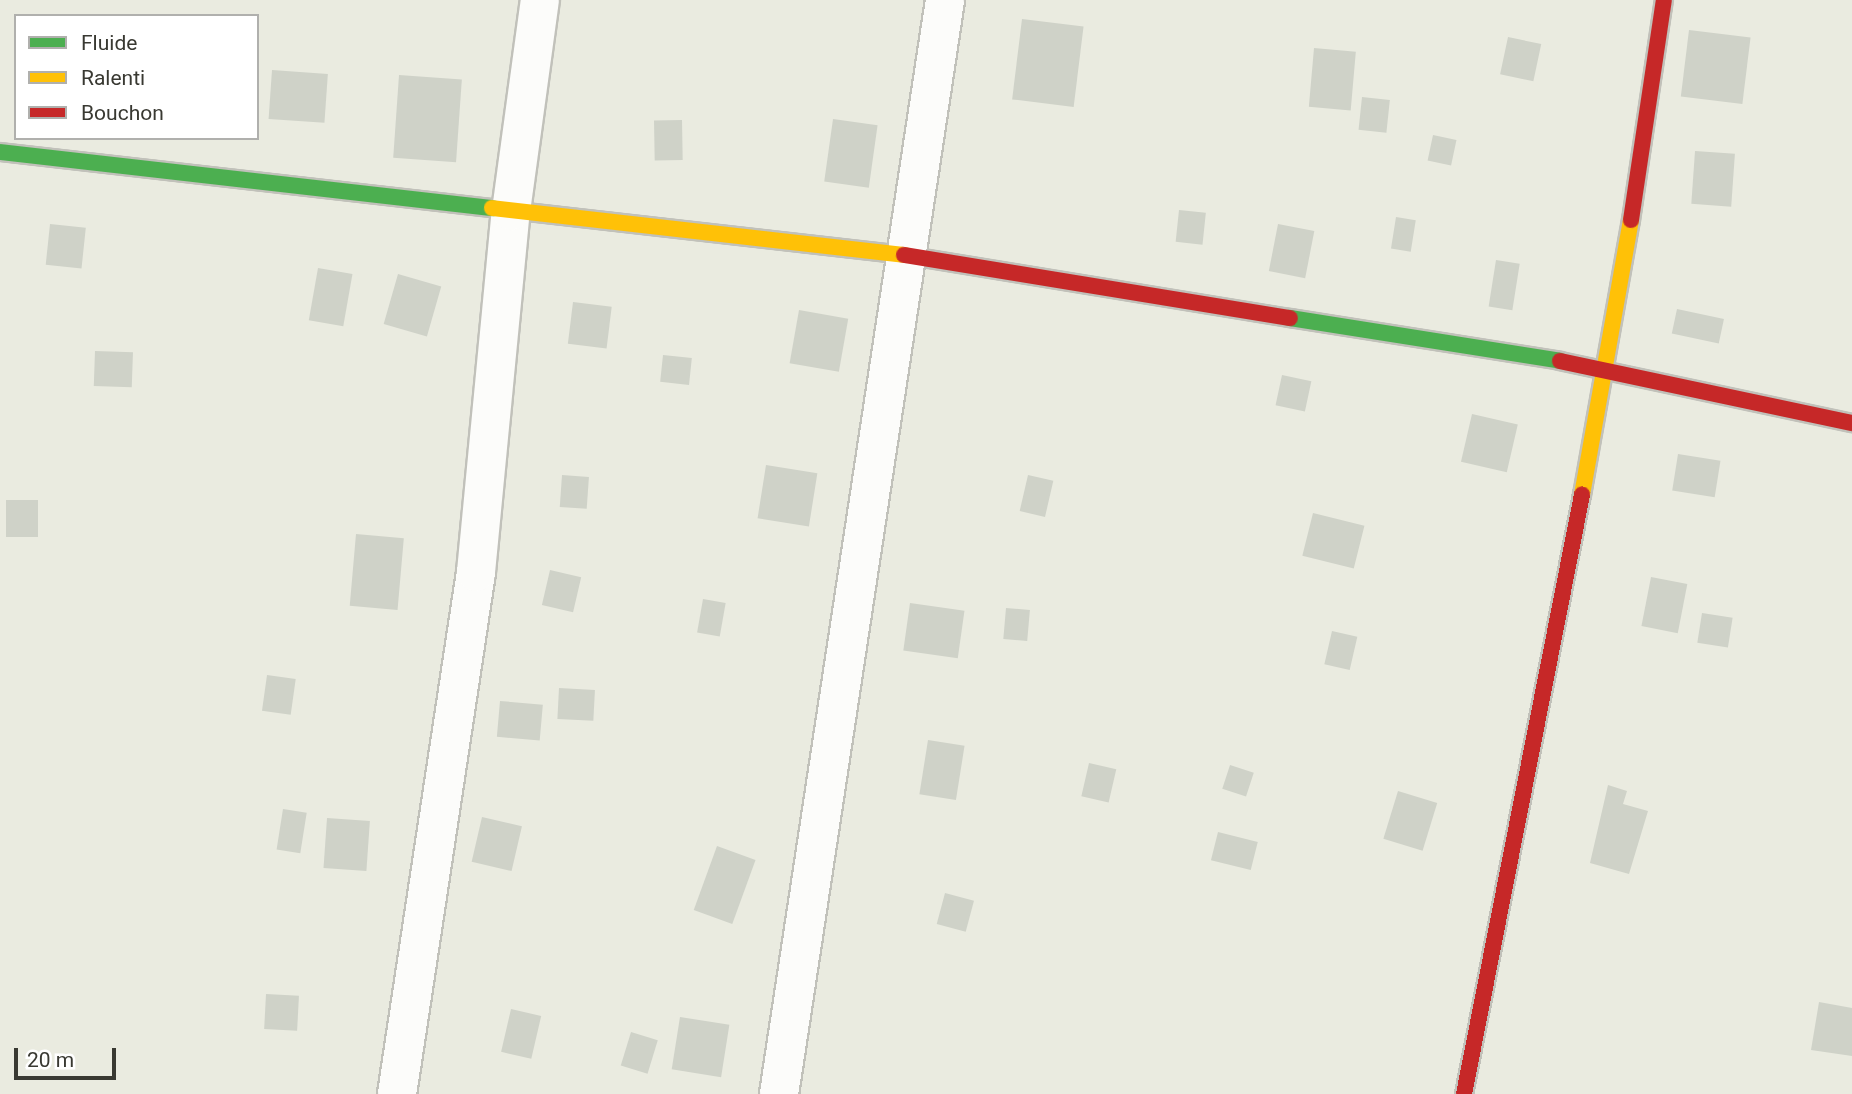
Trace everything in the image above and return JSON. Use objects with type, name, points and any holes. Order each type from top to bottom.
[{"type":"street","points":[[397,1094],[476,572],[511,211],[540,0]]},
{"type":"street","points":[[779,1094],[945,0]]},
{"type":"street","points":[[1464,1094],[1606,369],[1664,0]]},
{"type":"street","points":[[0,152],[905,255],[1606,369],[1852,423]]},
{"type":"building","points":[[1022,19],[1084,27],[1074,107],[1012,99]]},
{"type":"building","points":[[1689,30],[1751,38],[1742,104],[1681,97]]},
{"type":"building","points":[[1508,37],[1541,44],[1533,81],[1500,74]]},
{"type":"building","points":[[1314,48],[1356,52],[1351,110],[1309,107]]},
{"type":"building","points":[[272,70],[328,74],[324,123],[269,119]]},
{"type":"building","points":[[399,75],[462,79],[456,162],[393,158]]},
{"type":"building","points":[[1362,97],[1390,100],[1386,133],[1359,130]]},
{"type":"building","points":[[833,119],[878,125],[869,188],[824,181]]},
{"type":"building","points":[[654,120],[682,120],[683,160],[655,160]]},
{"type":"building","points":[[1433,135],[1456,140],[1451,165],[1428,160]]},
{"type":"building","points":[[1695,151],[1735,154],[1731,207],[1691,204]]},
{"type":"building","points":[[1179,210],[1206,213],[1203,245],[1176,242]]},
{"type":"building","points":[[1396,217],[1416,220],[1411,252],[1391,249]]},
{"type":"building","points":[[50,224],[86,228],[82,269],[46,265]]},
{"type":"building","points":[[1278,224],[1314,231],[1305,278],[1269,271]]},
{"type":"building","points":[[1496,260],[1520,264],[1512,310],[1489,306]]},
{"type":"building","points":[[318,268],[352,274],[343,326],[309,320]]},
{"type":"building","points":[[398,274],[441,286],[427,336],[384,324]]},
{"type":"building","points":[[573,302],[612,307],[607,348],[568,344]]},
{"type":"building","points":[[1677,309],[1724,319],[1719,343],[1672,333]]},
{"type":"building","points":[[799,310],[848,319],[839,372],[790,363]]},
{"type":"building","points":[[95,351],[133,352],[132,387],[94,386]]},
{"type":"building","points":[[663,355],[692,358],[689,385],[660,382]]},
{"type":"building","points":[[1282,375],[1311,381],[1305,412],[1276,405]]},
{"type":"building","points":[[1472,414],[1518,425],[1507,472],[1461,462]]},
{"type":"building","points":[[1678,454],[1720,461],[1715,497],[1672,491]]},
{"type":"building","points":[[766,465],[817,473],[809,526],[758,518]]},
{"type":"building","points":[[562,475],[589,477],[587,509],[560,507]]},
{"type":"building","points":[[1028,475],[1053,481],[1045,517],[1020,511]]},
{"type":"building","points":[[6,500],[38,500],[38,537],[6,537]]},
{"type":"building","points":[[1313,513],[1364,526],[1354,569],[1302,556]]},
{"type":"building","points":[[356,534],[404,538],[398,610],[350,606]]},
{"type":"building","points":[[550,570],[581,577],[573,612],[542,605]]},
{"type":"building","points":[[1651,577],[1687,584],[1678,633],[1641,626]]},
{"type":"building","points":[[703,599],[726,603],[720,636],[697,632]]},
{"type":"building","points":[[910,603],[964,611],[958,658],[903,651]]},
{"type":"building","points":[[1006,608],[1030,610],[1027,641],[1003,639]]},
{"type":"building","points":[[1702,613],[1733,618],[1728,647],[1697,643]]},
{"type":"building","points":[[1332,631],[1357,637],[1350,670],[1324,664]]},
{"type":"building","points":[[267,675],[296,679],[291,715],[262,711]]},
{"type":"building","points":[[559,688],[595,690],[593,721],[557,719]]},
{"type":"building","points":[[500,701],[543,705],[540,741],[497,737]]},
{"type":"building","points":[[928,740],[965,746],[956,800],[919,794]]},
{"type":"building","points":[[1089,763],[1116,769],[1109,802],[1081,796]]},
{"type":"building","points":[[1230,765],[1254,773],[1246,797],[1222,789]]},
{"type":"building","points":[[1608,785],[1627,791],[1623,804],[1648,811],[1629,874],[1590,863]]},
{"type":"building","points":[[1398,791],[1437,803],[1423,851],[1383,839]]},
{"type":"building","points":[[283,809],[307,813],[300,853],[277,849]]},
{"type":"building","points":[[482,817],[522,826],[512,871],[472,862]]},
{"type":"building","points":[[327,818],[370,821],[366,871],[324,868]]},
{"type":"building","points":[[1218,832],[1258,842],[1251,870],[1211,860]]},
{"type":"building","points":[[717,846],[756,860],[732,924],[694,910]]},
{"type":"building","points":[[945,893],[974,901],[966,932],[937,924]]},
{"type":"building","points":[[266,994],[299,996],[297,1031],[264,1029]]},
{"type":"building","points":[[1819,1002],[1852,1008],[1852,1056],[1811,1050]]},
{"type":"building","points":[[511,1009],[541,1016],[531,1059],[501,1052]]},
{"type":"building","points":[[680,1017],[729,1025],[721,1077],[672,1069]]},
{"type":"building","points":[[631,1032],[658,1040],[648,1074],[621,1065]]},
{"type":"traffic: fast","points":[[0,152],[492,208]]},
{"type":"traffic: fast","points":[[1290,318],[1560,361]]},
{"type":"traffic: slow","points":[[492,208],[904,255]]},
{"type":"traffic: slow","points":[[1582,495],[1631,220]]},
{"type":"traffic: jam","points":[[1631,220],[1664,0]]},
{"type":"traffic: jam","points":[[904,255],[1290,318]]},
{"type":"traffic: jam","points":[[1560,361],[1852,423]]},
{"type":"traffic: jam","points":[[1464,1094],[1582,495]]}]
